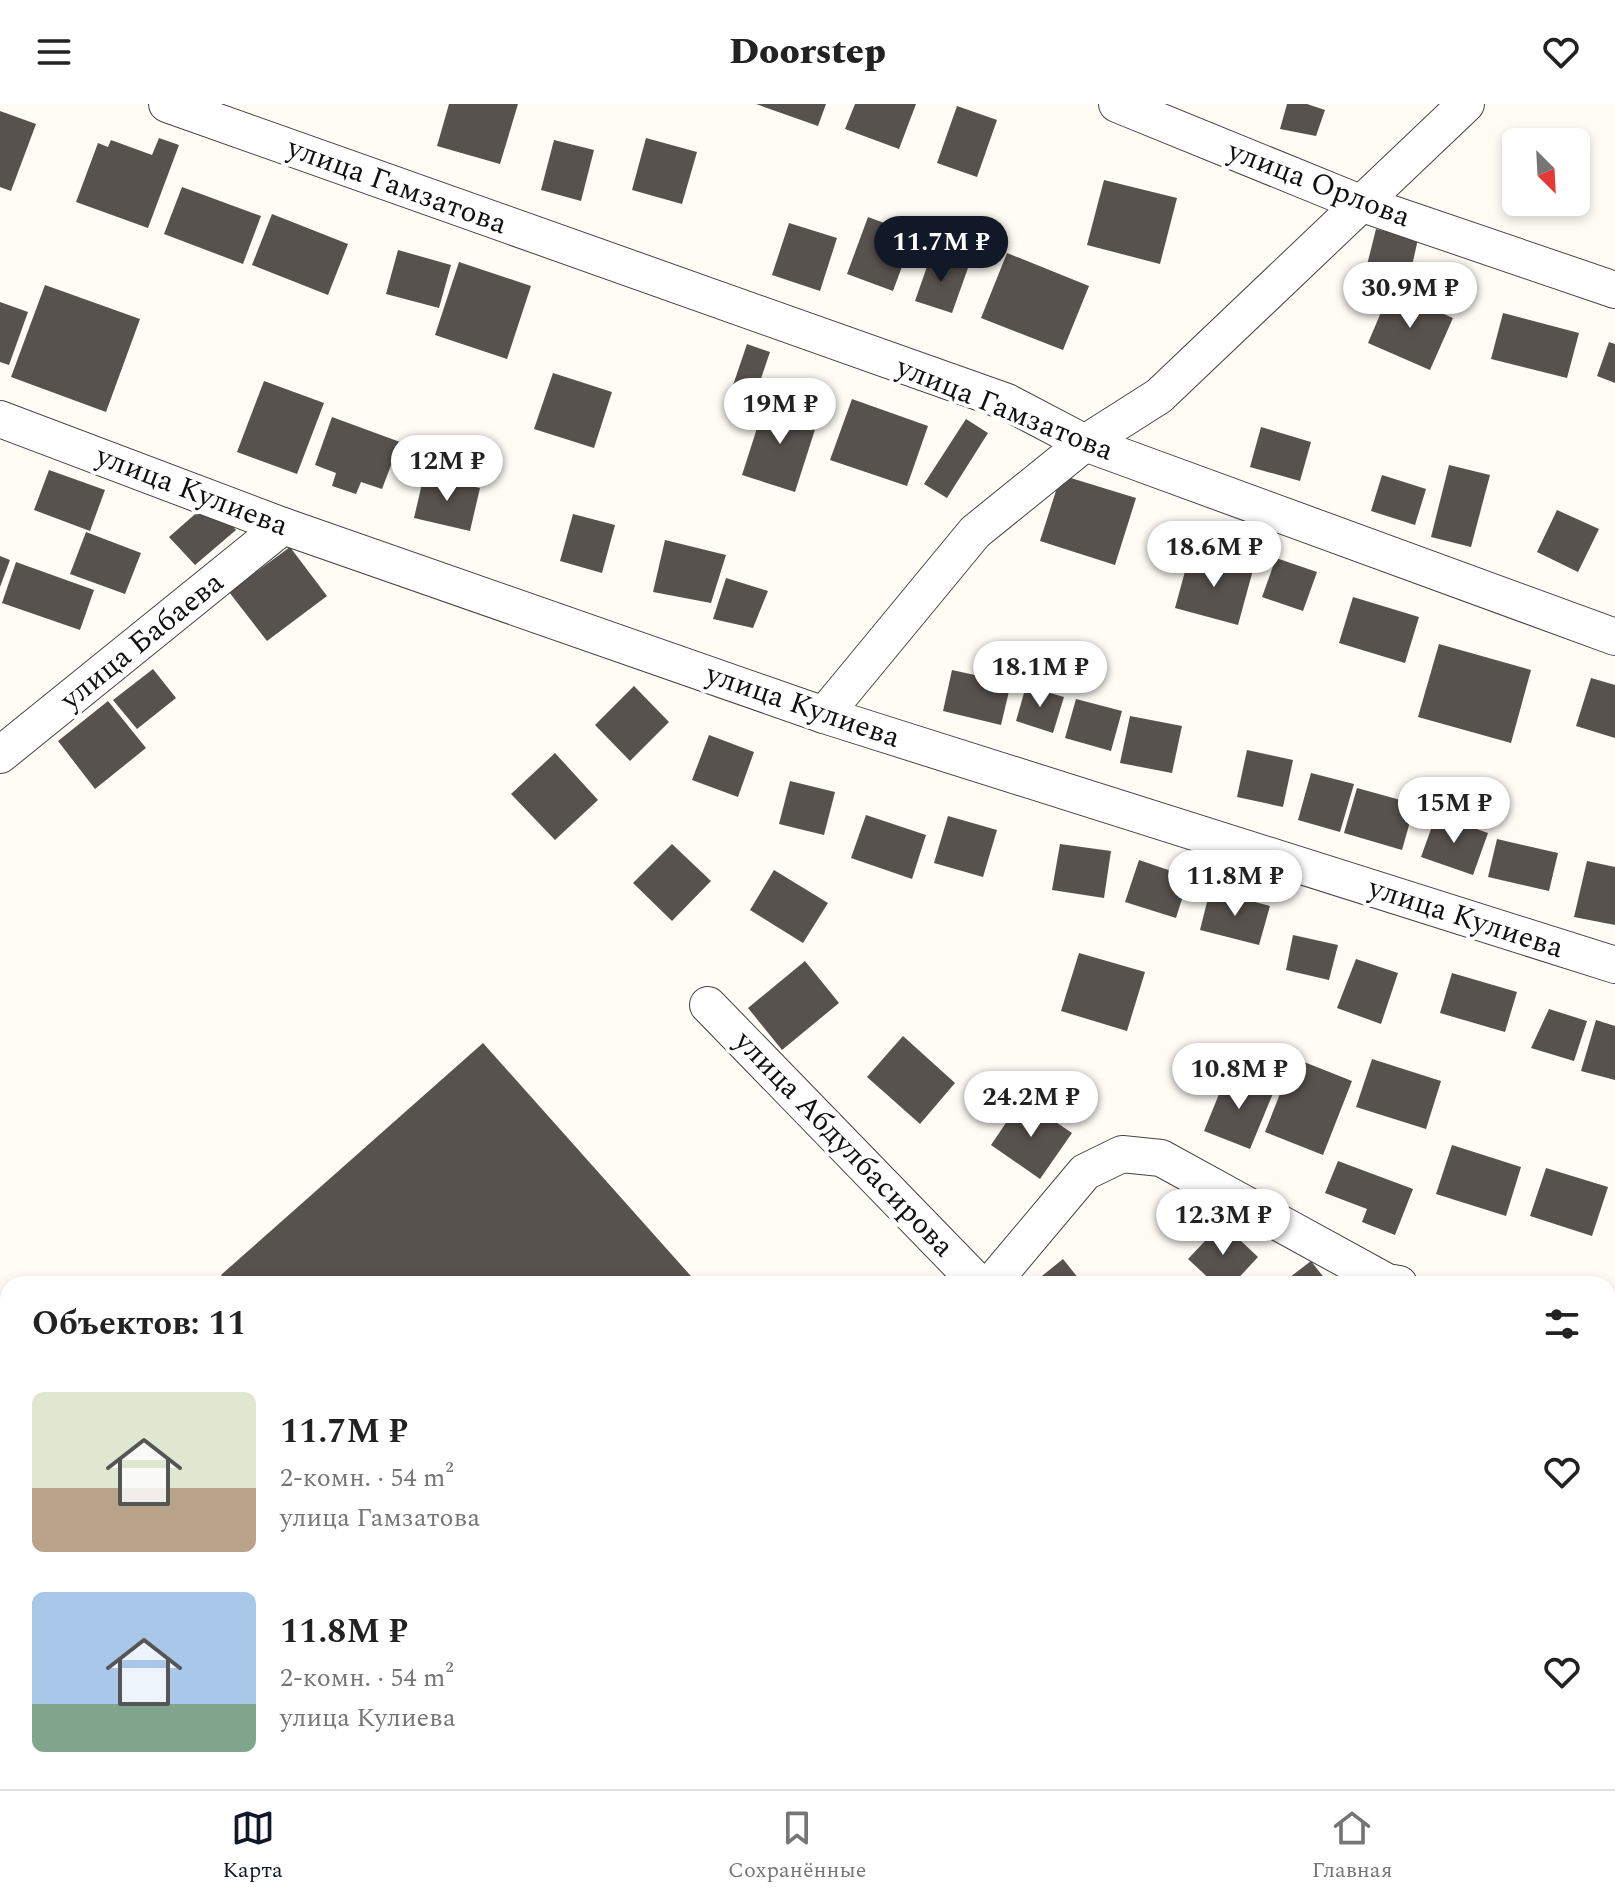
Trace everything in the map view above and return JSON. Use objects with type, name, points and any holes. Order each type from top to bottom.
[{"type":"street","name":"улица Гамзатова","points":[[167,104],[1007,402],[1085,443],[1615,637]]},
{"type":"street","name":"улица Орлова","points":[[1117,104],[1360,203],[1615,290]]},
{"type":"street","points":[[824,715],[975,532],[1085,443],[1159,396],[1466,104]]},
{"type":"street","name":"улица Кулиева","points":[[0,419],[283,526],[824,715],[1615,965]]},
{"type":"street","name":"улица Бабаева","points":[[0,755],[16,723],[283,526]]},
{"type":"street","name":"улица Абдулбасирова","points":[[708,1005],[971,1276]]},
{"type":"street","points":[[998,1276],[1085,1172],[1122,1154],[1161,1158],[1378,1276]]},
{"type":"building","points":[[449,104],[518,104],[500,164],[437,146]]},
{"type":"building","points":[[756,104],[826,104],[818,126]]},
{"type":"building","points":[[855,104],[916,104],[899,149],[845,129]]},
{"type":"building","points":[[1287,104],[1307,104],[1325,110],[1316,136],[1280,129]]},
{"type":"building","points":[[957,106],[997,120],[977,177],[937,163]]},
{"type":"building","points":[[0,111],[36,124],[11,191],[0,187]]},
{"type":"building","points":[[159,138],[179,145],[148,228],[76,202],[98,143],[108,147],[111,140],[152,155]]},
{"type":"building","points":[[646,138],[697,152],[682,204],[632,190]]},
{"type":"building","points":[[554,140],[594,150],[581,201],[541,190]]},
{"type":"building","points":[[1104,180],[1177,198],[1160,264],[1087,245]]},
{"type":"building","points":[[182,187],[261,216],[243,264],[164,234]]},
{"type":"building","points":[[272,214],[348,244],[328,295],[252,265]]},
{"type":"building","points":[[868,217],[914,234],[893,291],[847,274]]},
{"type":"building","points":[[789,223],[837,238],[820,291],[772,275]]},
{"type":"building","points":[[1376,229],[1418,239],[1410,275],[1367,265]]},
{"type":"building","points":[[398,250],[451,265],[439,308],[386,294]]},
{"type":"building","points":[[1007,253],[1089,286],[1063,350],[981,318]]},
{"type":"building","points":[[931,255],[968,268],[952,313],[915,301]]},
{"type":"building","points":[[459,262],[531,286],[507,359],[435,335]]},
{"type":"building","points":[[45,285],[140,319],[106,412],[11,377]]},
{"type":"building","points":[[1390,291],[1453,318],[1430,370],[1368,343]]},
{"type":"building","points":[[0,302],[28,312],[9,365],[0,362]]},
{"type":"building","points":[[1503,313],[1579,333],[1567,378],[1491,359]]},
{"type":"building","points":[[1609,342],[1615,344],[1615,383],[1597,376]]},
{"type":"building","points":[[747,344],[770,352],[752,405],[729,397]]},
{"type":"building","points":[[553,373],[612,392],[594,448],[534,429]]},
{"type":"building","points":[[264,381],[324,403],[297,474],[237,452]]},
{"type":"building","points":[[852,399],[928,426],[907,486],[830,460]]},
{"type":"building","points":[[766,400],[819,417],[795,492],[742,475]]},
{"type":"building","points":[[332,417],[400,442],[382,489],[361,482],[356,494],[332,486],[336,473],[315,465]]},
{"type":"building","points":[[966,419],[988,433],[947,498],[924,484]]},
{"type":"building","points":[[1261,427],[1311,442],[1300,481],[1250,467]]},
{"type":"building","points":[[1449,465],[1490,475],[1471,547],[1431,537]]},
{"type":"building","points":[[49,470],[105,490],[90,531],[34,510]]},
{"type":"building","points":[[424,475],[480,488],[470,531],[414,518]]},
{"type":"building","points":[[1061,475],[1136,498],[1115,565],[1040,541]]},
{"type":"building","points":[[1382,475],[1426,489],[1415,525],[1371,511]]},
{"type":"building","points":[[210,501],[236,530],[195,565],[169,537]]},
{"type":"building","points":[[1557,510],[1599,529],[1578,572],[1537,552]]},
{"type":"building","points":[[573,514],[615,525],[602,573],[560,561]]},
{"type":"building","points":[[86,532],[141,553],[125,594],[70,574]]},
{"type":"building","points":[[665,540],[726,555],[711,603],[653,592]]},
{"type":"building","points":[[290,547],[327,596],[267,641],[229,592]]},
{"type":"building","points":[[1190,553],[1253,570],[1238,625],[1175,608]]},
{"type":"building","points":[[0,556],[10,560],[0,587]]},
{"type":"building","points":[[1276,558],[1317,572],[1303,611],[1262,597]]},
{"type":"building","points":[[16,562],[94,590],[80,630],[2,603]]},
{"type":"building","points":[[726,578],[768,591],[753,628],[713,619]]},
{"type":"building","points":[[1353,597],[1419,617],[1405,663],[1339,643]]},
{"type":"building","points":[[1439,644],[1531,670],[1511,743],[1418,717]]},
{"type":"building","points":[[153,669],[176,698],[137,729],[113,700]]},
{"type":"building","points":[[952,670],[1011,683],[1001,725],[943,711]]},
{"type":"building","points":[[1591,678],[1615,685],[1615,738],[1576,726]]},
{"type":"building","points":[[634,686],[669,722],[630,761],[595,725]]},
{"type":"building","points":[[1026,686],[1064,697],[1053,733],[1016,721]]},
{"type":"building","points":[[1076,699],[1122,711],[1111,751],[1065,738]]},
{"type":"building","points":[[108,701],[146,748],[95,789],[58,741]]},
{"type":"building","points":[[1130,716],[1182,726],[1172,773],[1120,763]]},
{"type":"building","points":[[709,735],[754,752],[738,797],[692,780]]},
{"type":"building","points":[[1247,750],[1293,760],[1283,807],[1237,797]]},
{"type":"building","points":[[555,753],[598,800],[555,840],[511,794]]},
{"type":"building","points":[[1311,773],[1354,784],[1340,832],[1298,820]]},
{"type":"building","points":[[790,781],[835,792],[824,835],[779,824]]},
{"type":"building","points":[[1357,788],[1415,804],[1402,850],[1344,833]]},
{"type":"building","points":[[866,815],[926,835],[912,879],[851,858]]},
{"type":"building","points":[[1436,815],[1488,833],[1473,875],[1421,857]]},
{"type":"building","points":[[948,816],[997,830],[983,877],[934,863]]},
{"type":"building","points":[[1497,839],[1558,853],[1549,891],[1488,877]]},
{"type":"building","points":[[672,844],[711,881],[672,921],[633,883]]},
{"type":"building","points":[[1060,844],[1111,851],[1104,898],[1052,890]]},
{"type":"building","points":[[1139,860],[1189,877],[1176,918],[1125,902]]},
{"type":"building","points":[[1587,861],[1615,867],[1615,925],[1574,917]]},
{"type":"building","points":[[774,870],[828,903],[803,943],[750,910]]},
{"type":"building","points":[[1210,890],[1270,906],[1259,945],[1200,930]]},
{"type":"building","points":[[1293,935],[1338,945],[1329,980],[1286,970]]},
{"type":"building","points":[[1079,953],[1145,972],[1127,1031],[1061,1011]]},
{"type":"building","points":[[1356,959],[1398,973],[1381,1024],[1337,1008]]},
{"type":"building","points":[[805,961],[839,1003],[782,1050],[748,1008]]},
{"type":"building","points":[[1452,973],[1517,992],[1505,1032],[1440,1013]]},
{"type":"building","points":[[1549,1009],[1587,1021],[1574,1061],[1531,1048]]},
{"type":"building","points":[[1596,1020],[1615,1026],[1615,1080],[1581,1071]]},
{"type":"building","points":[[903,1036],[955,1083],[920,1124],[867,1077]]},
{"type":"building","points":[[483,1043],[691,1276],[222,1276]]},
{"type":"building","points":[[1294,1058],[1352,1081],[1323,1155],[1265,1132]]},
{"type":"building","points":[[1372,1059],[1441,1081],[1426,1129],[1356,1107]]},
{"type":"building","points":[[1228,1072],[1274,1091],[1250,1149],[1204,1131]]},
{"type":"building","points":[[1022,1099],[1072,1133],[1040,1179],[991,1145]]},
{"type":"building","points":[[1452,1145],[1521,1167],[1506,1216],[1436,1194]]},
{"type":"building","points":[[1338,1161],[1413,1189],[1395,1235],[1362,1222],[1367,1209],[1325,1193]]},
{"type":"building","points":[[1546,1168],[1608,1187],[1592,1236],[1530,1216]]},
{"type":"building","points":[[1222,1223],[1258,1257],[1240,1276],[1206,1276],[1188,1259]]},
{"type":"building","points":[[1063,1259],[1077,1276],[1042,1276]]},
{"type":"building","points":[[1311,1261],[1323,1276],[1291,1276]]}]
